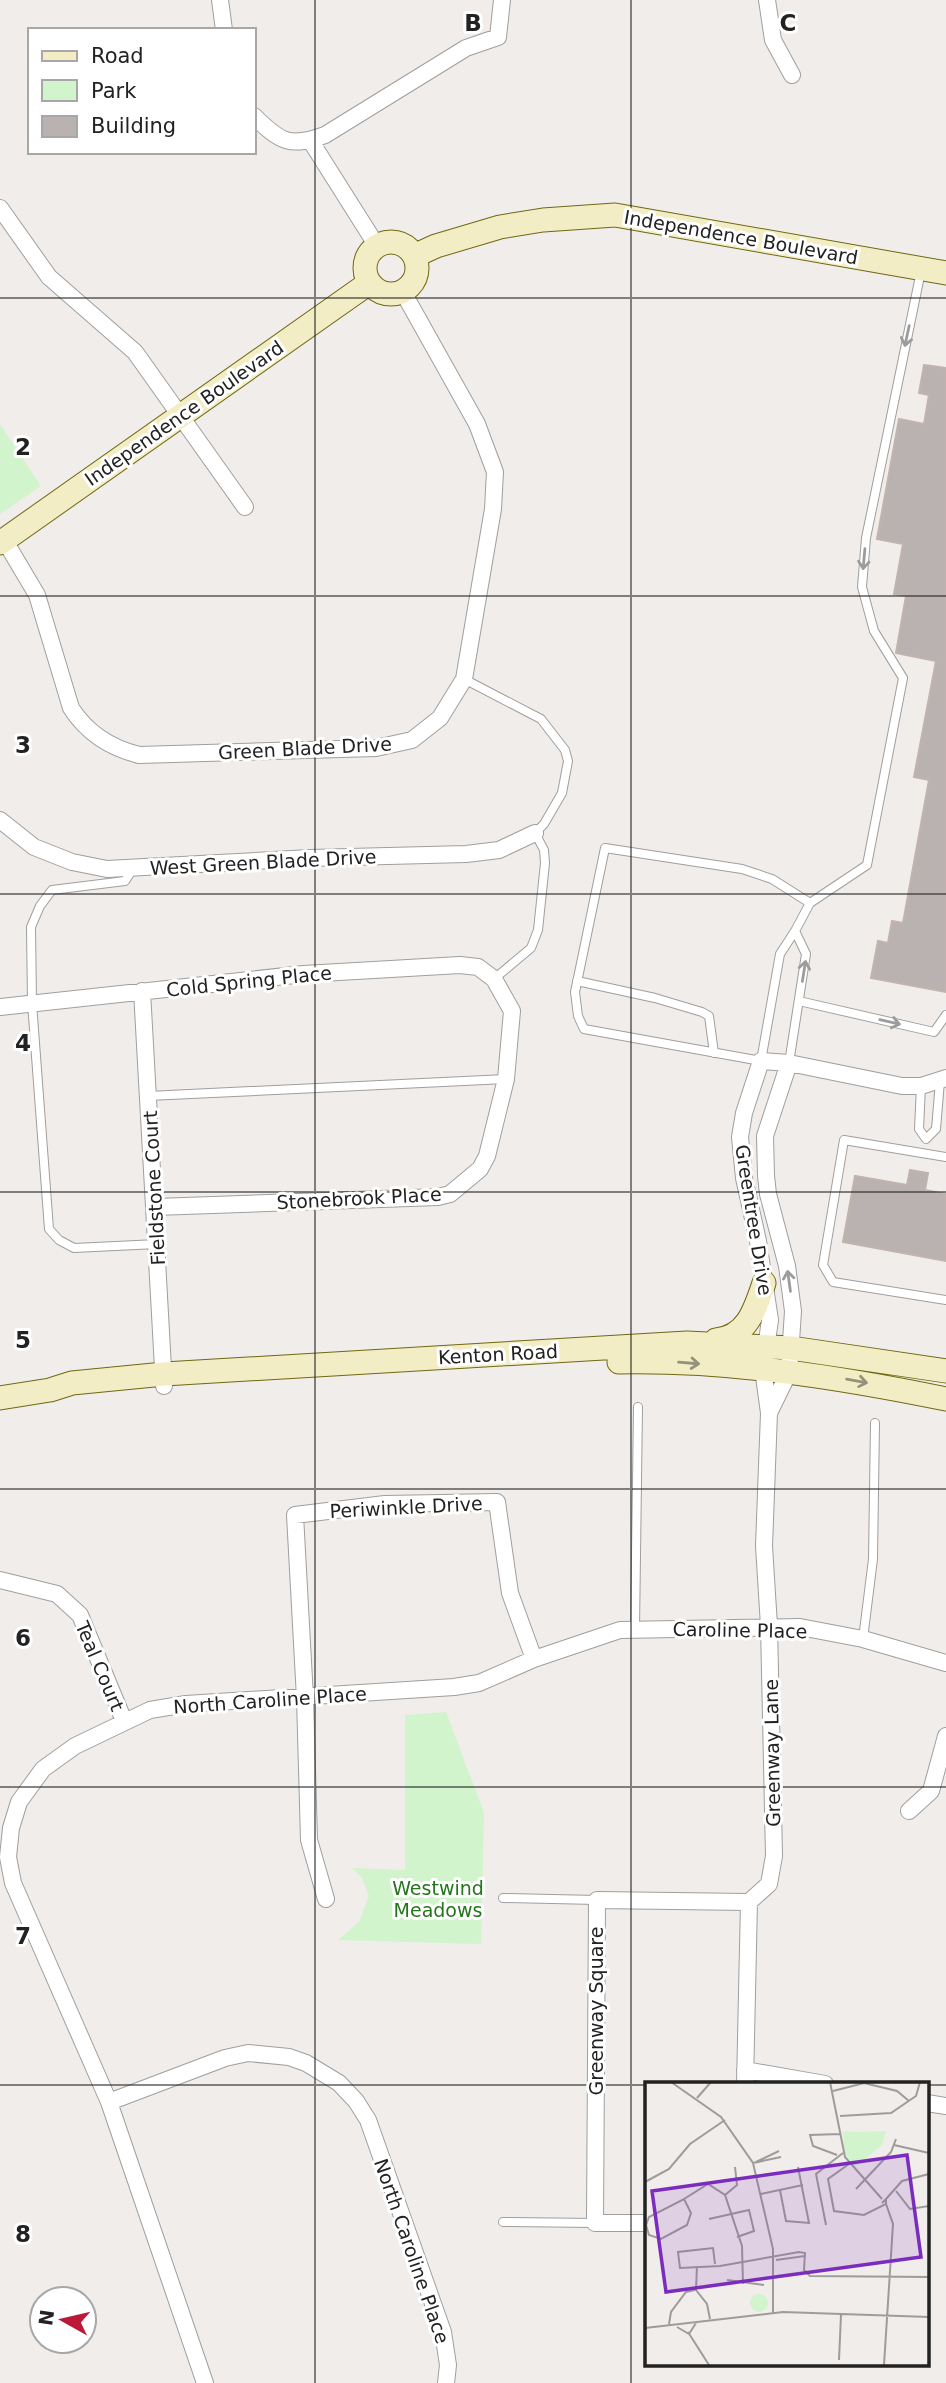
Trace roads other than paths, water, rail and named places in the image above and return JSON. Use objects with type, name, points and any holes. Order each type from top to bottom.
[{"type":"main road","name":"Independence Boulevard","points":[[414,256],[436,246],[500,227],[543,220],[615,215],[946,273]]},
{"type":"main road","points":[[395,242],[403,245],[414,256],[416,275],[403,292],[390,295],[369,283],[364,269],[365,262],[377,246],[395,242]]},
{"type":"main road","name":"Independence Boulevard","points":[[3,542],[369,283]]},
{"type":"main road","points":[[687,1343],[726,1339],[744,1329],[754,1313],[764,1283]]},
{"type":"main road","name":"Kenton Road","points":[[0,1398],[50,1390],[78,1392],[164,1380],[687,1343],[765,1358],[789,1373],[868,1383],[946,1399]]},
{"type":"main road","name":"Kenton Road","points":[[164,1380],[519,1364],[765,1358],[791,1348],[946,1371]]},
{"type":"street","points":[[220,0],[224,28]]},
{"type":"street","points":[[256,118],[268,130],[287,142],[310,141],[325,135],[466,48],[499,37],[502,0]]},
{"type":"street","points":[[767,0],[772,40],[792,75]]},
{"type":"street","points":[[310,141],[377,246]]},
{"type":"street","points":[[0,208],[48,277],[135,352],[245,507]]},
{"type":"street","name":"Green Blade Drive","points":[[3,542],[37,596],[71,708],[78,719],[114,748],[139,755],[376,748],[412,740],[440,718],[464,679],[493,509],[495,472],[477,424],[403,292]]},
{"type":"street","name":"West Green Blade Drive","points":[[0,820],[34,847],[72,862],[107,869],[310,858],[466,854],[499,850],[535,833]]},
{"type":"street","name":"Cold Spring Place","points":[[0,1007],[304,974],[460,965],[478,967],[494,979]]},
{"type":"street","name":"Stonebrook Place","points":[[155,1207],[438,1197],[450,1194],[480,1169],[487,1156],[506,1079],[512,1011],[494,979]]},
{"type":"street","name":"Fieldstone Court","points":[[142,991],[164,1380]]},
{"type":"street","points":[[761,1061],[789,1063],[902,1086],[921,1086],[943,1079]]},
{"type":"street","name":"Greentree Drive","points":[[761,1061],[744,1113],[740,1137],[744,1178],[758,1241],[770,1320],[765,1358]]},
{"type":"street","name":"Greentree Drive","points":[[789,1063],[769,1120],[765,1147],[768,1194],[787,1266],[792,1299],[793,1334],[789,1373]]},
{"type":"street","name":"Greenway Lane","points":[[749,1902],[769,1884],[774,1856],[769,1626],[764,1546],[769,1413],[765,1358]]},
{"type":"street","name":"Greenway Lane","points":[[769,1413],[789,1373]]},
{"type":"street","name":"Periwinkle Drive","points":[[305,1698],[295,1515],[385,1504],[497,1502],[510,1593],[534,1659]]},
{"type":"street","name":"Teal Court","points":[[0,1580],[57,1594],[79,1615],[124,1721]]},
{"type":"street","name":"Caroline Place","points":[[534,1659],[620,1630],[769,1626],[800,1627],[863,1639],[946,1662]]},
{"type":"street","name":"North Caroline Place","points":[[205,2383],[108,2102],[13,1883],[8,1857],[11,1828],[19,1802],[43,1769],[75,1746],[150,1710],[186,1704],[454,1687],[479,1683],[534,1659]]},
{"type":"street","points":[[305,1698],[309,1840],[326,1899]]},
{"type":"street","points":[[909,1811],[930,1791],[946,1736]]},
{"type":"street","name":"Greenway Square","points":[[595,2223],[597,1900],[749,1902]]},
{"type":"street","points":[[749,1902],[745,2077],[802,2082]]},
{"type":"street","name":"North Caroline Place","points":[[108,2102],[225,2058],[248,2053],[289,2057],[306,2063],[339,2084],[356,2101],[372,2132],[443,2332],[448,2365],[446,2383]]},
{"type":"street","points":[[928,2102],[946,2106]]},
{"type":"street","points":[[595,2223],[645,2223]]},
{"type":"lane","points":[[810,903],[772,879],[742,870],[605,848],[575,992],[578,1016],[584,1029],[761,1061],[780,954],[810,903],[867,865],[903,678],[874,631],[862,587],[866,538],[921,269]]},
{"type":"lane","points":[[464,679],[541,719],[565,750],[568,761],[562,793],[544,824],[535,833],[544,850],[545,863],[538,930],[531,948],[494,979]]},
{"type":"lane","points":[[133,869],[125,881],[52,890],[40,906],[31,927],[32,1003],[49,1229],[59,1240],[74,1248],[157,1244]]},
{"type":"lane","points":[[789,1063],[806,954],[795,931]]},
{"type":"lane","points":[[578,981],[655,998],[702,1012],[709,1016],[714,1052]]},
{"type":"lane","points":[[799,1001],[934,1032],[946,1015]]},
{"type":"lane","points":[[148,1096],[506,1079]]},
{"type":"lane","points":[[926,1139],[936,1129],[943,1079]]},
{"type":"lane","points":[[921,1086],[919,1129],[926,1139],[925,1154]]},
{"type":"lane","points":[[946,1157],[844,1140],[823,1265],[832,1282],[946,1300]]},
{"type":"lane","points":[[635,1629],[638,1407]]},
{"type":"lane","points":[[863,1639],[873,1559],[875,1423]]},
{"type":"lane","points":[[503,1898],[597,1900]]},
{"type":"lane","points":[[503,2222],[595,2223]]},
{"type":"park label","name":"Westwind Meadows","points":[[438,1899]]}]
